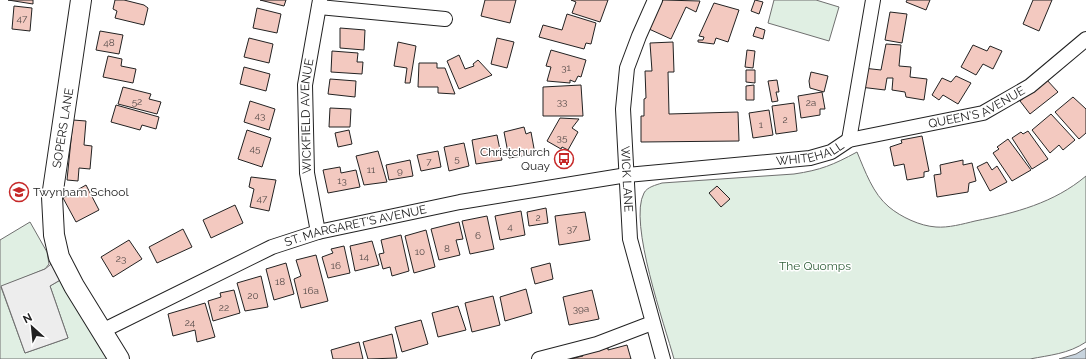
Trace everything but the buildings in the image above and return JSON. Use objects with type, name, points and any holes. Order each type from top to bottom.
[{"type":"street","name":"SOPERS LANE","points":[[81,0],[52,197],[54,235],[59,257],[74,286],[119,359]]},
{"type":"street","name":"WICK LANE","points":[[655,0],[626,68],[623,109],[630,239],[663,359]]},
{"type":"street","name":"WHITEHALL","points":[[627,175],[810,158],[831,152],[849,140],[873,0]]},
{"type":"street","points":[[320,4],[445,18]]},
{"type":"street","name":"WICKFIELD AVENUE","points":[[318,232],[307,173],[305,85],[320,4]]},
{"type":"street","name":"QUEEN'S AVENUE","points":[[849,140],[983,113],[1030,86],[1086,39]]},
{"type":"street","name":"ST. MARGARET'S AVENUE","points":[[102,331],[272,247],[318,232],[460,202],[627,175]]},
{"type":"street","points":[[539,359],[597,344],[652,323]]},
{"type":"green space","points":[[774,0],[816,0],[839,7],[829,41],[768,23]]},
{"type":"green space","name":"The Quomps","points":[[857,152],[870,182],[883,202],[894,211],[917,223],[936,227],[961,224],[1034,206],[1061,193],[1086,176],[1086,342],[1066,352],[1030,359],[674,359],[656,300],[644,250],[640,207],[645,191],[652,186],[662,183],[794,174],[812,171],[827,166]]},
{"type":"green space","points":[[30,222],[47,252],[49,264],[45,269],[1,287],[25,353],[68,338],[50,286],[62,279],[109,359],[0,359],[0,240]]},
{"type":"shaded area","points":[[55,261],[62,279],[50,286],[68,338],[25,353],[1,286],[45,269]]},
{"type":"shaded area","points":[[1086,348],[1086,359],[1059,359],[1076,354]]},
{"type":"place","name":"Christchurch Quay","points":[[564,159]]},
{"type":"place","name":"Twynham School","points":[[19,192]]}]
